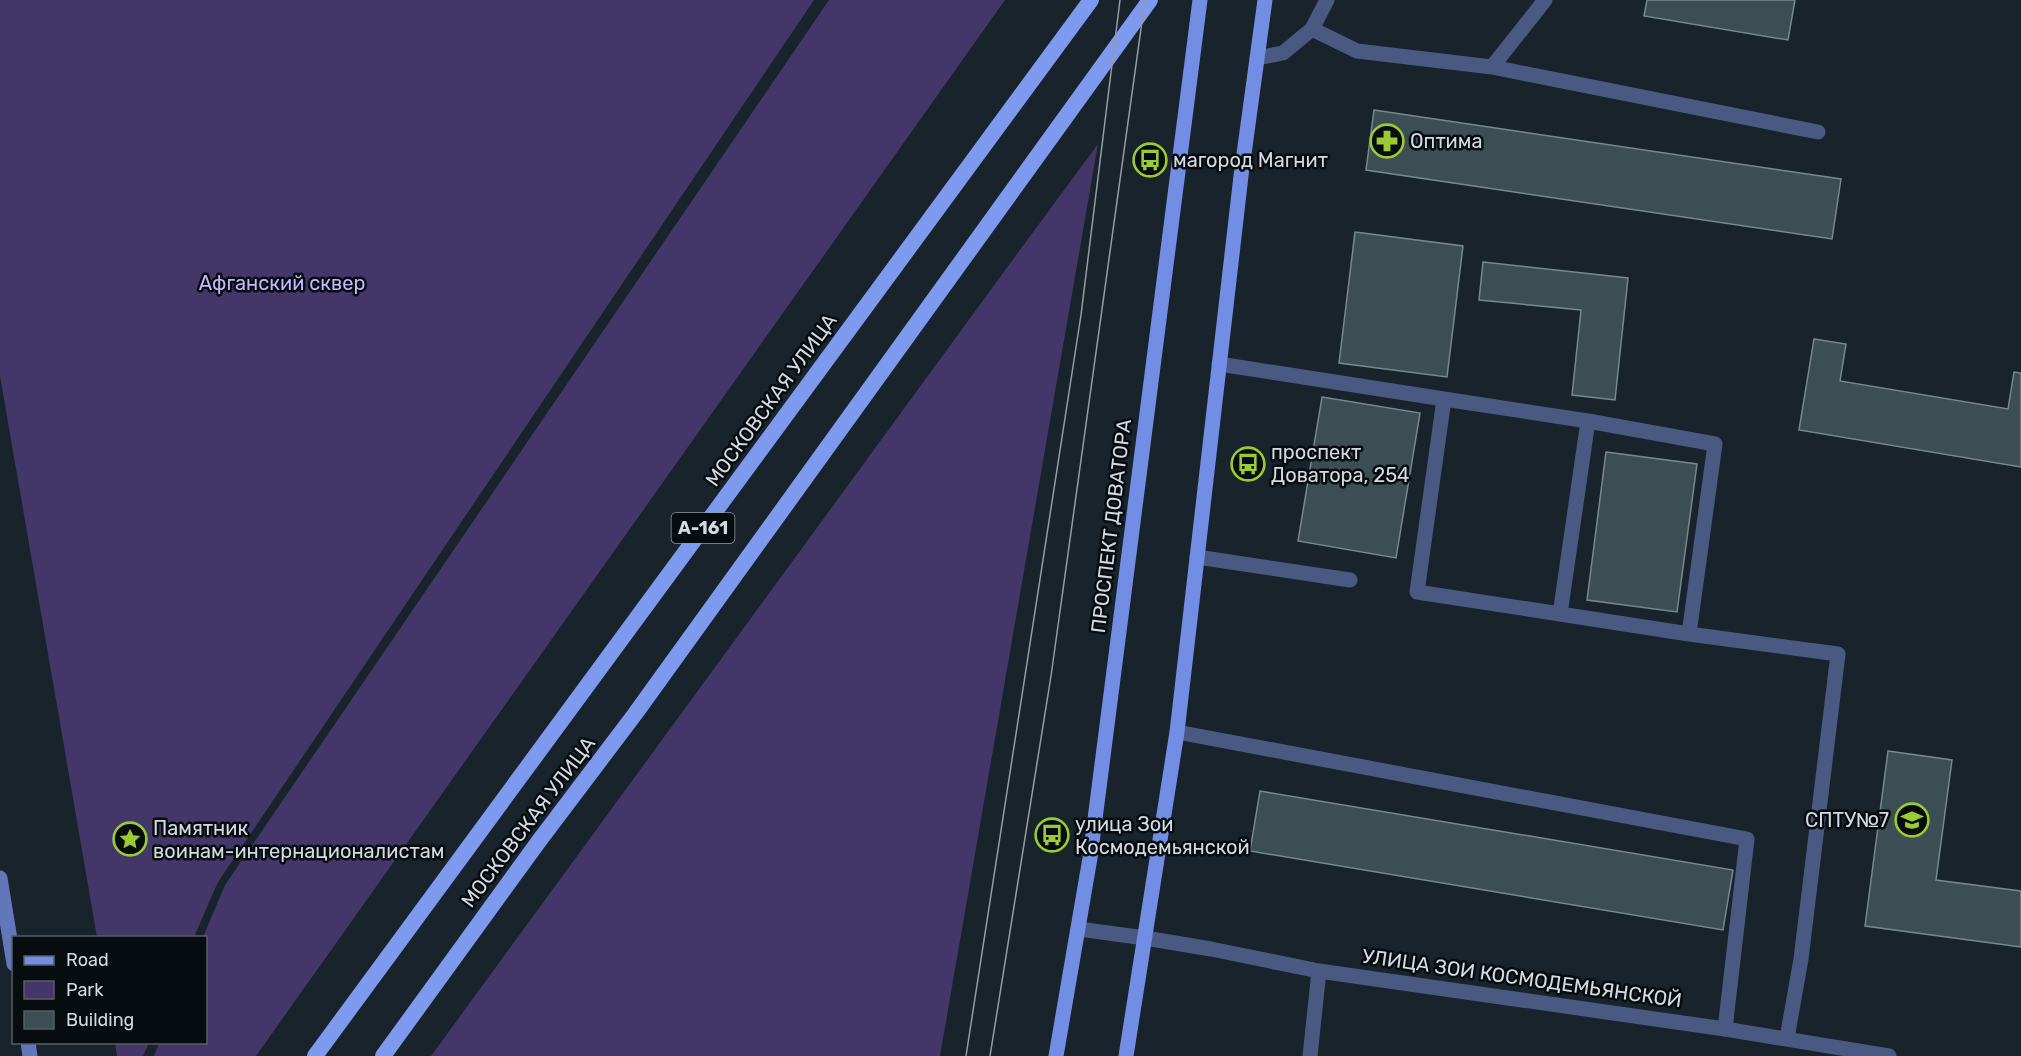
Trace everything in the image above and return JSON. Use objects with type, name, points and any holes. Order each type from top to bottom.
[{"type":"highway","name":"МОСКОВСКАЯ УЛИЦА","points":[[315,1056],[1091,0]]},
{"type":"highway","name":"МОСКОВСКАЯ УЛИЦА","points":[[383,1056],[539,841],[635,714],[1150,0]]},
{"type":"main road","name":"ПРОСПЕКТ ДОВАТОРА","points":[[1056,1056],[1079,929],[1200,0]]},
{"type":"main road","points":[[1126,1056],[1177,732],[1241,176],[1265,0]]},
{"type":"main road","points":[[0,878],[12,952]]},
{"type":"street","points":[[1257,58],[1283,52],[1312,29],[1327,0]]},
{"type":"street","points":[[1492,67],[1545,0]]},
{"type":"street","points":[[1312,29],[1357,51],[1492,67],[1818,132]]},
{"type":"street","points":[[1219,364],[1588,421],[1715,444],[1689,634]]},
{"type":"street","points":[[1444,399],[1417,592],[1689,634],[1838,654],[1801,959],[1787,1038]]},
{"type":"street","points":[[1560,614],[1588,421]]},
{"type":"street","points":[[1197,557],[1350,580]]},
{"type":"street","points":[[1177,732],[1747,839],[1725,1029]]},
{"type":"street","name":"УЛИЦА ЗОИ КОСМОДЕМЬЯНСКОЙ","points":[[1079,929],[1211,949],[1319,971],[1787,1038],[1888,1056]]},
{"type":"street","points":[[1310,1056],[1319,971]]},
{"type":"green space","name":"Афганский сквер","points":[[0,0],[814,0],[218,882],[194,936],[97,936],[0,376]]},
{"type":"green space","points":[[829,0],[1005,0],[256,1056],[154,1056],[159,1044],[207,1044],[207,936],[203,936],[225,885]]},
{"type":"green space","points":[[1098,144],[940,1056],[431,1056],[1014,258]]},
{"type":"green space","points":[[115,1044],[149,1044],[143,1056],[117,1056]]},
{"type":"building","points":[[1647,0],[1795,0],[1788,40],[1644,16]]},
{"type":"building","points":[[1374,110],[1841,179],[1832,239],[1366,170]]},
{"type":"building","points":[[1355,232],[1463,246],[1447,377],[1339,363]]},
{"type":"building","points":[[1483,262],[1628,278],[1615,400],[1572,395],[1581,310],[1479,300]]},
{"type":"building","points":[[1814,339],[1846,344],[1840,381],[2008,409],[2014,372],[2021,373],[2021,467],[1799,430]]},
{"type":"building","points":[[1322,397],[1420,413],[1396,558],[1298,541]]},
{"type":"building","points":[[1606,452],[1697,464],[1677,612],[1587,600]]},
{"type":"building","name":"СПТУ№7","points":[[1888,751],[1952,760],[1936,880],[2021,891],[2021,947],[1865,926]]},
{"type":"building","points":[[1260,791],[1733,870],[1723,930],[1250,851]]},
{"type":"tram line","points":[[966,1056],[1081,315],[1120,0]]},
{"type":"tram line","points":[[990,1056],[1051,676],[1145,0]]},
{"type":"place","name":"Оптима","points":[[1387,141]]},
{"type":"place","name":"магород Магнит","points":[[1150,160]]},
{"type":"place","name":"проспект Доватора, 254","points":[[1248,464]]},
{"type":"place","name":"СПТУ№7","points":[[1912,820]]},
{"type":"place","name":"улица Зои Космодемьянской","points":[[1052,835]]},
{"type":"place","name":"Памятник воинам-интернационалистам","points":[[130,839]]}]
